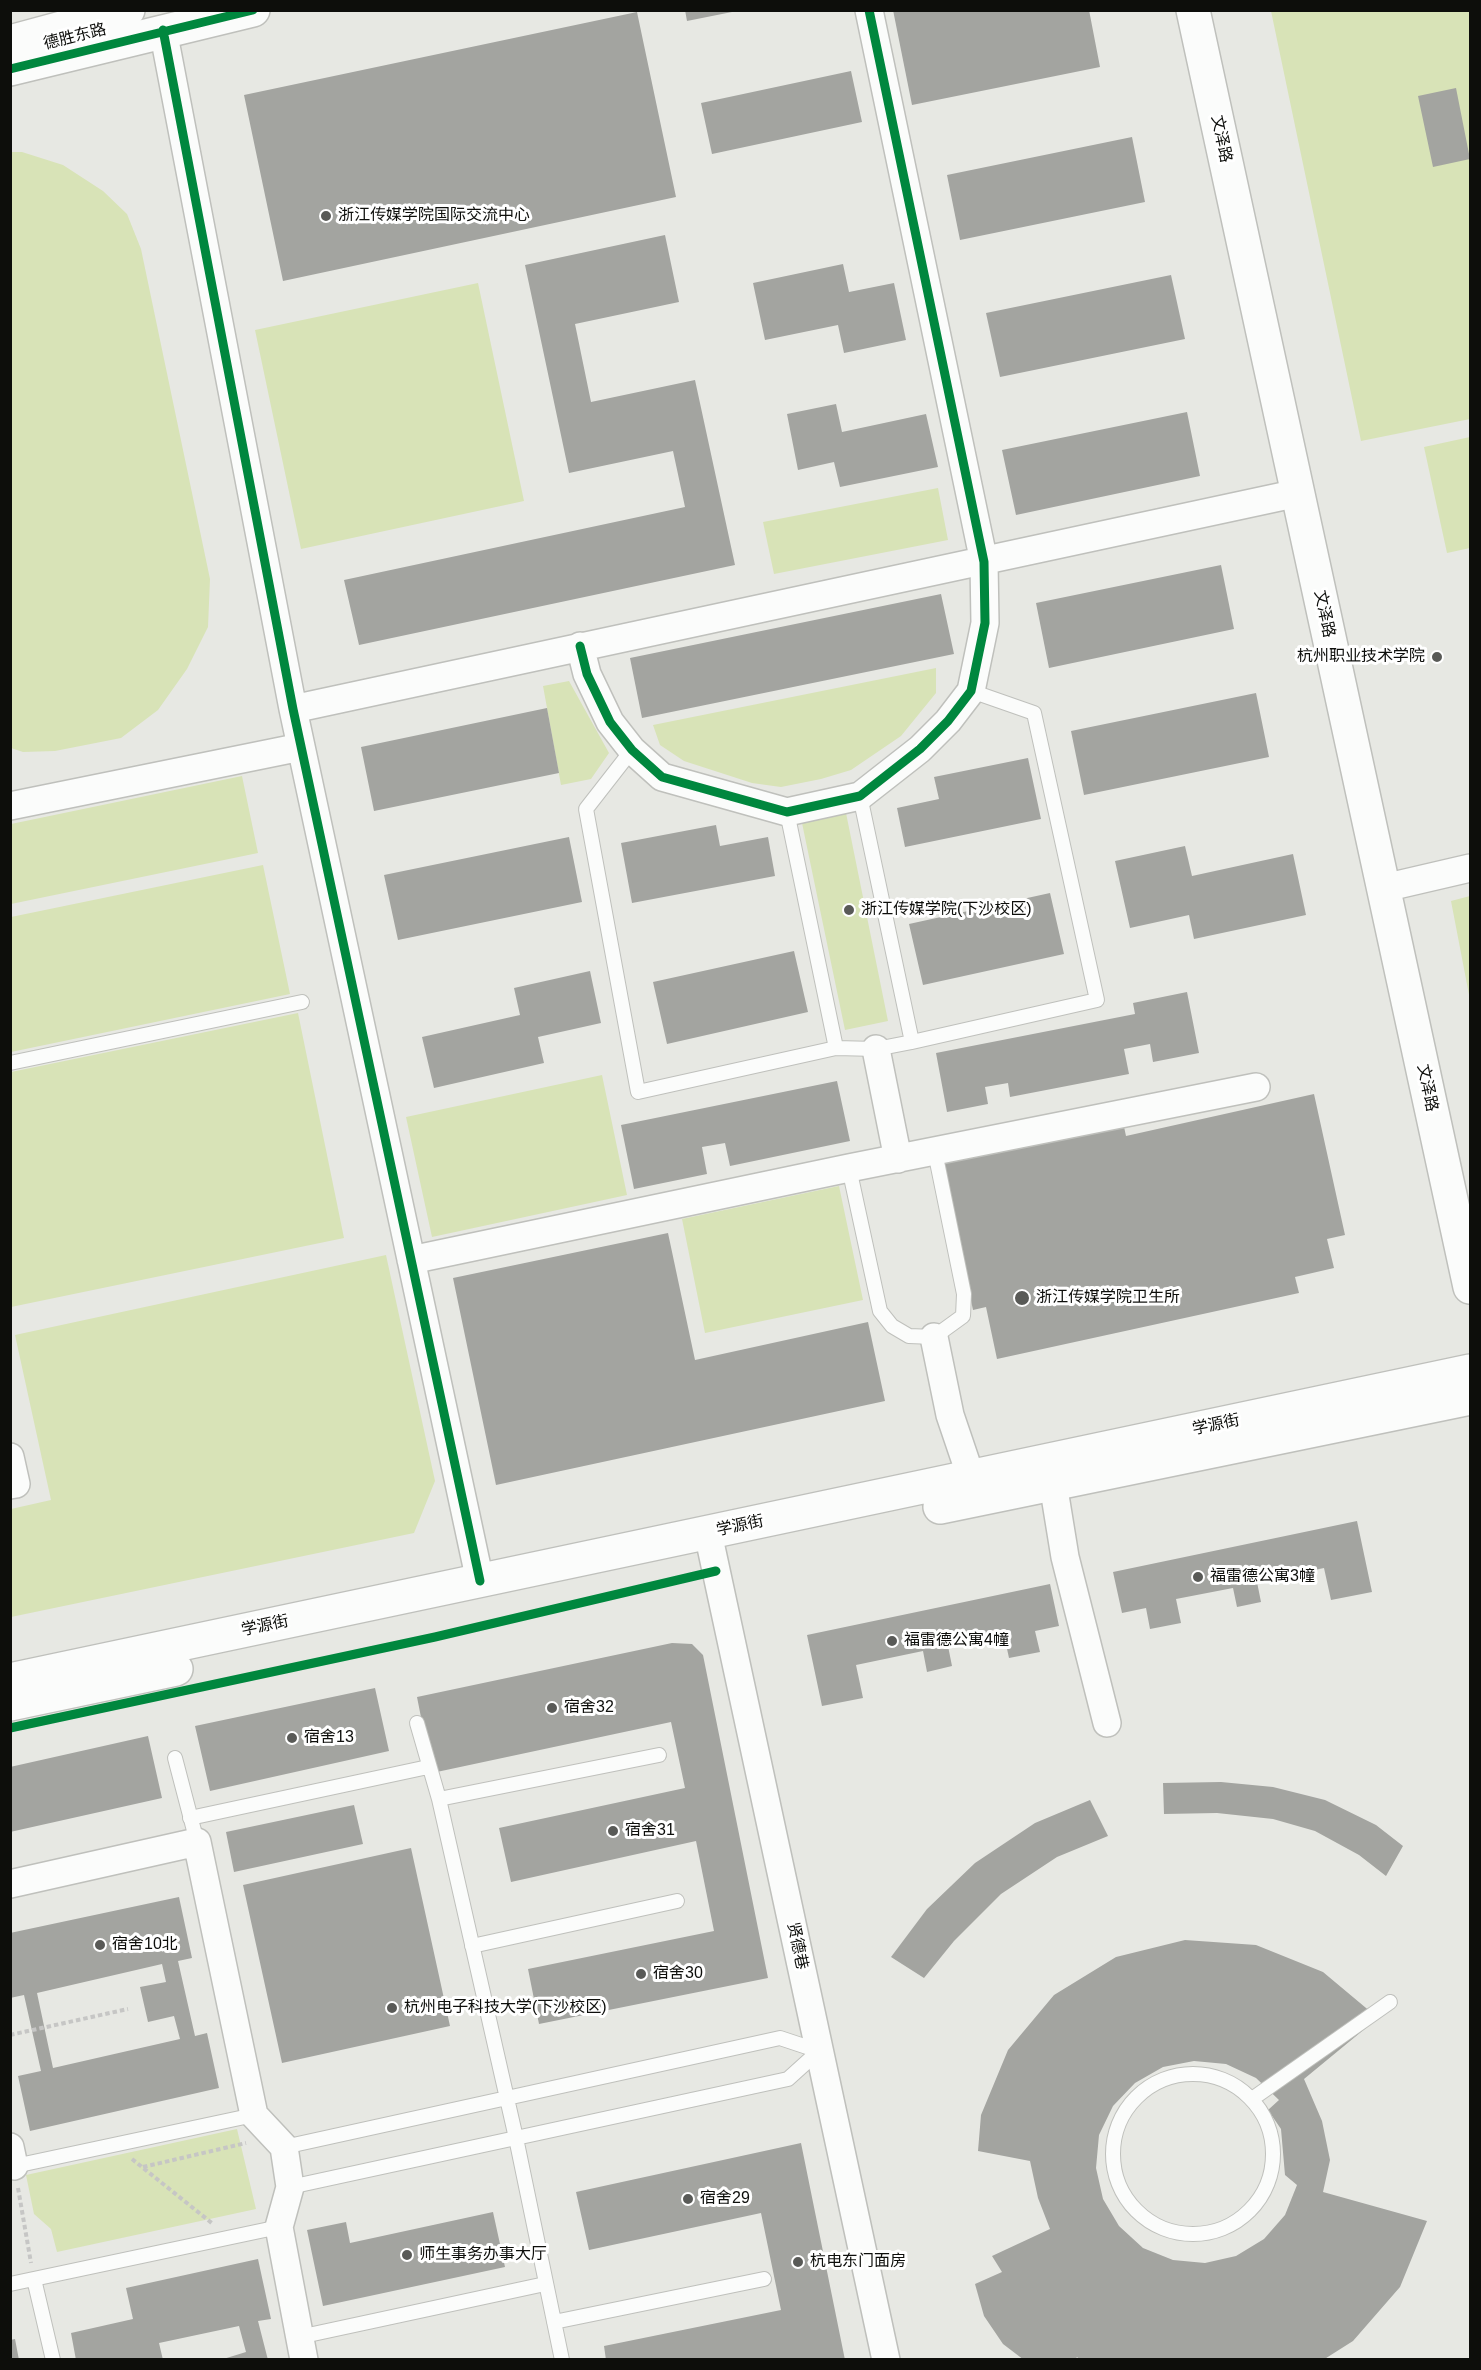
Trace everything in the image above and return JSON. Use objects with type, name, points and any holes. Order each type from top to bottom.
[{"type":"main road","points":[[10,42],[128,10]]},
{"type":"main road","name":"德胜东路","points":[[10,69],[253,10]]},
{"type":"main road","name":"文泽路","points":[[1193,10],[1470,1287]]},
{"type":"main road","name":"学源街","points":[[10,1680],[480,1581],[710,1543],[971,1477],[1051,1472],[1470,1371]]},
{"type":"main road","name":"学源街","points":[[10,1704],[710,1543],[1051,1472],[1470,1398]]},
{"type":"street","points":[[580,646],[587,674],[610,722],[632,750],[662,777],[787,812],[860,795],[920,749],[948,721],[971,691],[985,623],[984,562],[869,10]]},
{"type":"street","points":[[163,30],[294,709],[480,1581]]},
{"type":"street","points":[[294,709],[1298,493]]},
{"type":"street","points":[[10,806],[302,747]]},
{"type":"street","points":[[1384,888],[1470,868]]},
{"type":"street","points":[[876,1049],[898,1159]]},
{"type":"street","points":[[411,1260],[849,1168],[1256,1087]]},
{"type":"street","points":[[934,1337],[950,1414],[971,1477]]},
{"type":"street","points":[[10,1457],[16,1484],[10,1485]]},
{"type":"street","points":[[1051,1472],[1065,1557],[1107,1724]]},
{"type":"street","name":"贤德巷","points":[[710,1543],[886,2360]]},
{"type":"street","points":[[10,1884],[193,1830],[254,2115],[279,2142],[290,2187],[279,2227],[301,2348]]},
{"type":"lane","points":[[632,750],[586,809],[638,1092],[836,1048],[876,1049],[912,1042],[1097,1000],[1034,713],[971,691]]},
{"type":"lane","points":[[860,795],[912,1042]]},
{"type":"lane","points":[[787,812],[836,1048]]},
{"type":"lane","points":[[10,1063],[302,1002]]},
{"type":"lane","points":[[849,1168],[880,1311],[892,1326],[909,1336],[934,1337],[963,1316],[964,1294],[935,1152]]},
{"type":"lane","points":[[417,1723],[439,1800],[507,2098],[562,2360]]},
{"type":"lane","points":[[439,1800],[659,1755]]},
{"type":"lane","points":[[175,1758],[193,1830],[428,1767]]},
{"type":"lane","points":[[472,1946],[676,1901]]},
{"type":"lane","points":[[1252,2099],[1390,2002]]},
{"type":"lane","points":[[279,2142],[507,2098],[780,2038],[819,2051],[788,2079],[290,2187]]},
{"type":"lane","points":[[1190,2075],[1207,2075],[1232,2084],[1252,2099],[1267,2121],[1274,2146],[1269,2180],[1263,2196],[1246,2215],[1223,2229],[1197,2235],[1170,2231],[1145,2219],[1126,2200],[1115,2175],[1113,2148],[1120,2121],[1135,2099],[1157,2083],[1190,2075]]},
{"type":"lane","points":[[12,2160],[116,2146],[254,2115]]},
{"type":"lane","points":[[10,2284],[279,2227]]},
{"type":"lane","points":[[34,2279],[53,2360]]},
{"type":"lane","points":[[554,2322],[764,2279]]},
{"type":"lane","points":[[301,2348],[545,2284]]},
{"type":"path","points":[[10,2035],[128,2009]]},
{"type":"path","points":[[142,2167],[279,2142]]},
{"type":"path","points":[[116,2146],[228,2237]]},
{"type":"path","points":[[12,2160],[34,2279]]},
{"type":"green space","name":"杭州职业技术学院","points":[[1271,11],[1470,11],[1470,419],[1361,441]]},
{"type":"green space","points":[[11,152],[22,152],[63,165],[103,191],[127,214],[141,249],[210,579],[208,627],[187,669],[158,710],[121,738],[55,751],[23,752],[11,748]]},
{"type":"green space","points":[[478,283],[524,501],[301,549],[255,330]]},
{"type":"green space","points":[[1470,437],[1470,548],[1447,553],[1424,447]]},
{"type":"green space","points":[[938,488],[948,540],[774,574],[763,522]]},
{"type":"green space","points":[[936,668],[936,693],[901,736],[851,770],[821,779],[781,787],[752,783],[684,761],[660,745],[653,725]]},
{"type":"green space","points":[[569,681],[609,753],[591,779],[561,785],[543,686]]},
{"type":"green space","points":[[242,776],[258,853],[11,904],[11,824]]},
{"type":"green space","points":[[846,813],[888,1021],[845,1030],[802,823]]},
{"type":"green space","points":[[263,865],[290,994],[11,1052],[11,917]]},
{"type":"green space","points":[[1470,896],[1470,1000],[1451,901]]},
{"type":"green space","points":[[298,1013],[344,1238],[11,1307],[11,1072]]},
{"type":"green space","points":[[602,1075],[627,1195],[432,1237],[406,1117]]},
{"type":"green space","points":[[839,1186],[863,1300],[705,1333],[682,1219]]},
{"type":"green space","points":[[386,1255],[435,1481],[414,1533],[11,1617],[11,1509],[51,1500],[15,1335]]},
{"type":"green space","points":[[237,2129],[256,2209],[57,2252],[51,2229],[34,2214],[26,2175]]},
{"type":"building","points":[[685,10],[732,10],[732,12],[687,21]]},
{"type":"building","points":[[893,10],[1089,10],[1100,67],[912,105]]},
{"type":"building","name":"浙江传媒学院国际交流中心","points":[[637,12],[676,197],[283,281],[244,95]]},
{"type":"building","points":[[851,71],[862,122],[712,154],[701,103]]},
{"type":"building","points":[[1456,88],[1470,159],[1433,167],[1418,96]]},
{"type":"building","points":[[1132,137],[1145,202],[960,240],[947,175]]},
{"type":"building","points":[[665,235],[679,302],[575,324],[591,402],[695,380],[735,565],[359,645],[344,580],[685,507],[673,451],[569,473],[525,265]]},
{"type":"building","points":[[843,264],[849,292],[894,283],[906,340],[844,353],[838,325],[765,340],[753,283]]},
{"type":"building","points":[[1171,275],[1185,339],[1000,377],[986,313]]},
{"type":"building","points":[[836,404],[842,432],[926,414],[938,467],[840,487],[834,462],[798,470],[787,414]]},
{"type":"building","points":[[1187,412],[1200,476],[1016,515],[1002,450]]},
{"type":"building","points":[[1221,565],[1234,629],[1049,668],[1036,603]]},
{"type":"building","points":[[941,594],[954,654],[642,718],[630,658]]},
{"type":"building","points":[[1256,693],[1269,757],[1084,795],[1071,731]]},
{"type":"building","points":[[547,708],[559,773],[374,811],[361,747]]},
{"type":"building","points":[[1028,758],[1041,819],[905,847],[897,808],[939,799],[934,777]]},
{"type":"building","points":[[716,825],[720,846],[768,837],[775,876],[632,903],[621,843]]},
{"type":"building","points":[[569,837],[582,902],[398,940],[384,875]]},
{"type":"building","points":[[1185,846],[1192,876],[1293,854],[1306,915],[1194,939],[1189,915],[1130,928],[1115,861]]},
{"type":"building","points":[[1050,893],[1064,954],[923,985],[909,924]]},
{"type":"building","points":[[794,951],[808,1012],[667,1044],[653,982]]},
{"type":"building","points":[[590,971],[601,1023],[538,1037],[544,1063],[434,1088],[422,1037],[520,1015],[514,988]]},
{"type":"building","points":[[1187,992],[1199,1053],[1153,1062],[1150,1044],[1124,1049],[1129,1074],[1010,1097],[1008,1083],[985,1087],[988,1104],[947,1112],[936,1053],[1135,1014],[1133,1003]]},
{"type":"building","points":[[837,1081],[850,1141],[730,1166],[725,1143],[702,1147],[707,1174],[634,1189],[621,1125]]},
{"type":"building","points":[[1314,1094],[1345,1235],[1327,1239],[1334,1268],[1295,1277],[1299,1293],[997,1359],[986,1307],[973,1310],[941,1160],[1123,1122],[1126,1136]]},
{"type":"building","points":[[668,1233],[695,1360],[868,1322],[885,1401],[496,1485],[453,1278]]},
{"type":"building","name":"福雷德公寓3幢","points":[[1357,1521],[1372,1592],[1331,1600],[1324,1568],[1257,1582],[1261,1602],[1237,1607],[1233,1588],[1176,1599],[1181,1623],[1150,1629],[1146,1608],[1122,1613],[1113,1572]]},
{"type":"building","name":"福雷德公寓4幢","points":[[1050,1584],[1059,1626],[1035,1631],[1040,1652],[1009,1658],[1004,1635],[948,1646],[952,1666],[927,1672],[923,1651],[856,1665],[863,1698],[822,1706],[807,1635]]},
{"type":"building","points":[[672,1643],[692,1644],[703,1655],[768,1978],[539,2024],[528,1969],[714,1931],[696,1841],[511,1882],[499,1828],[685,1788],[671,1722],[432,1773],[417,1697]]},
{"type":"building","name":"宿舍13","points":[[375,1688],[389,1751],[210,1791],[195,1726]]},
{"type":"building","points":[[148,1736],[162,1798],[10,1832],[10,1767]]},
{"type":"building","points":[[1221,1782],[1273,1787],[1325,1800],[1376,1825],[1403,1846],[1386,1876],[1359,1855],[1315,1831],[1273,1819],[1217,1813],[1164,1814],[1163,1783]]},
{"type":"building","points":[[1090,1800],[1108,1836],[1057,1857],[1001,1894],[954,1941],[924,1978],[891,1957],[927,1909],[975,1863],[1035,1823]]},
{"type":"building","points":[[354,1805],[363,1844],[234,1872],[226,1832]]},
{"type":"building","points":[[411,1848],[450,2026],[282,2063],[243,1885]]},
{"type":"building","points":[[179,1897],[192,1958],[178,1961],[195,2036],[207,2033],[219,2088],[30,2131],[18,2076],[41,2071],[24,1995],[10,1998],[10,1933]],"holes":[[[162,1964],[166,1982],[140,1987],[148,2022],[174,2016],[180,2039],[53,2068],[37,1993]]]},
{"type":"building","points":[[1185,1940],[1256,1945],[1323,1972],[1378,2018],[1304,2079],[1322,2121],[1330,2160],[1323,2192],[1427,2221],[1400,2287],[1353,2341],[1323,2360],[1080,2360],[1077,2357],[1075,2360],[1024,2360],[1003,2344],[984,2316],[975,2284],[1002,2272],[992,2256],[1050,2229],[1038,2198],[1030,2161],[978,2151],[981,2115],[1008,2050],[1054,1995],[1116,1957]],"holes":[[[1194,2061],[1226,2064],[1256,2078],[1279,2100],[1268,2110],[1281,2129],[1285,2175],[1297,2185],[1285,2215],[1264,2239],[1236,2256],[1205,2263],[1173,2260],[1143,2248],[1119,2226],[1103,2199],[1096,2168],[1099,2135],[1113,2106],[1135,2083],[1163,2067]]]},
{"type":"building","points":[[801,2143],[845,2360],[606,2360],[604,2346],[781,2310],[761,2213],[589,2250],[576,2192]]},
{"type":"building","name":"师生事务办事大厅","points":[[493,2212],[505,2267],[323,2306],[307,2230],[346,2222],[350,2243]]},
{"type":"building","points":[[258,2259],[271,2319],[258,2321],[268,2360],[220,2360],[246,2352],[239,2326],[159,2343],[163,2360],[76,2360],[71,2333],[133,2319],[126,2288]]},
{"type":"building","points":[[15,2339],[19,2360],[10,2360],[10,2340]]},
{"type":"cycle path","points":[[10,69],[253,10]]},
{"type":"cycle path","points":[[580,646],[587,674],[610,722],[632,750],[662,777],[787,812],[860,796],[920,749],[948,721],[971,691],[985,623],[984,562],[869,10]]},
{"type":"cycle path","points":[[163,30],[293,709],[480,1581]]},
{"type":"cycle path","points":[[10,1728],[435,1637],[716,1571]]},
{"type":"place","name":"浙江传媒学院国际交流中心","points":[[326,216]]},
{"type":"place","name":"杭州职业技术学院","points":[[1437,657]]},
{"type":"place","name":"浙江传媒学院(下沙校区)","points":[[849,910]]},
{"type":"place","name":"浙江传媒学院卫生所","points":[[1022,1298]]},
{"type":"place","name":"福雷德公寓3幢","points":[[1198,1577]]},
{"type":"place","name":"福雷德公寓4幢","points":[[892,1641]]},
{"type":"place","name":"宿舍32","points":[[552,1708]]},
{"type":"place","name":"宿舍13","points":[[292,1738]]},
{"type":"place","name":"宿舍31","points":[[613,1831]]},
{"type":"place","name":"宿舍10北","points":[[100,1945]]},
{"type":"place","name":"宿舍30","points":[[641,1974]]},
{"type":"place","name":"杭州电子科技大学(下沙校区)","points":[[392,2008]]},
{"type":"place","name":"宿舍29","points":[[688,2199]]},
{"type":"place","name":"师生事务办事大厅","points":[[407,2255]]},
{"type":"place","name":"杭电东门面房","points":[[798,2262]]}]
